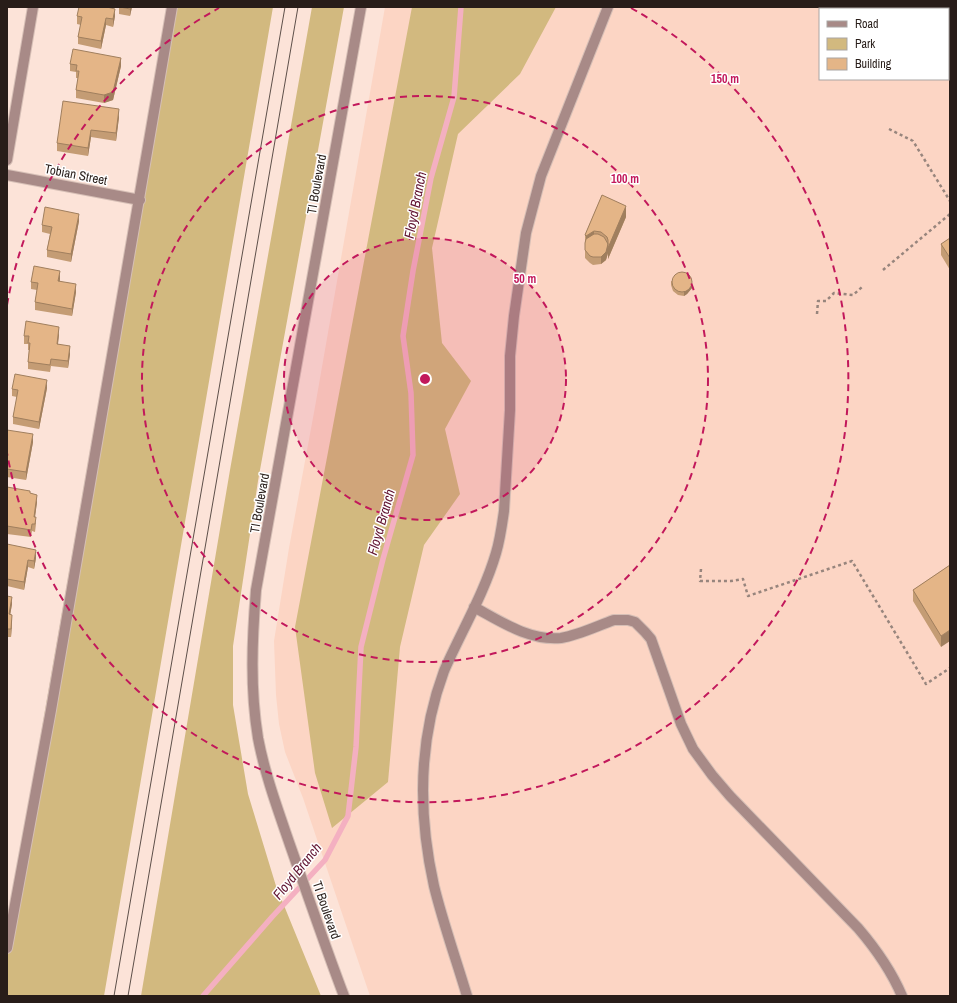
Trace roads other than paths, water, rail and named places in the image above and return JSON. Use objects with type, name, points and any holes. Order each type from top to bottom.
[{"type":"street","points":[[7,160],[32,7]]},
{"type":"street","points":[[7,948],[52,702],[140,200],[172,7]]},
{"type":"street","name":"TI Boulevard","points":[[344,996],[266,774],[258,737],[252,671],[256,590],[361,7]]},
{"type":"street","points":[[467,996],[439,905],[426,839],[423,767],[429,721],[439,684],[474,607],[496,552],[503,518],[510,410],[510,356],[514,316],[530,214],[541,176],[608,7]]},
{"type":"street","name":"Tobian Street","points":[[7,175],[140,200]]},
{"type":"street","points":[[474,607],[513,628],[525,633],[546,638],[560,638],[568,636],[614,620],[622,619],[635,622],[650,639],[681,724],[702,763],[730,796],[858,928],[873,946],[890,971],[902,996]]},
{"type":"waterway","name":"Floyd Branch","points":[[203,996],[272,917],[325,860],[348,816],[356,747],[361,647],[383,559],[413,455],[411,393],[403,336],[413,271],[431,178],[454,97],[461,7]]},
{"type":"tram line","points":[[114,996],[285,7]]},
{"type":"tram line","points":[[128,996],[298,7]]}]
